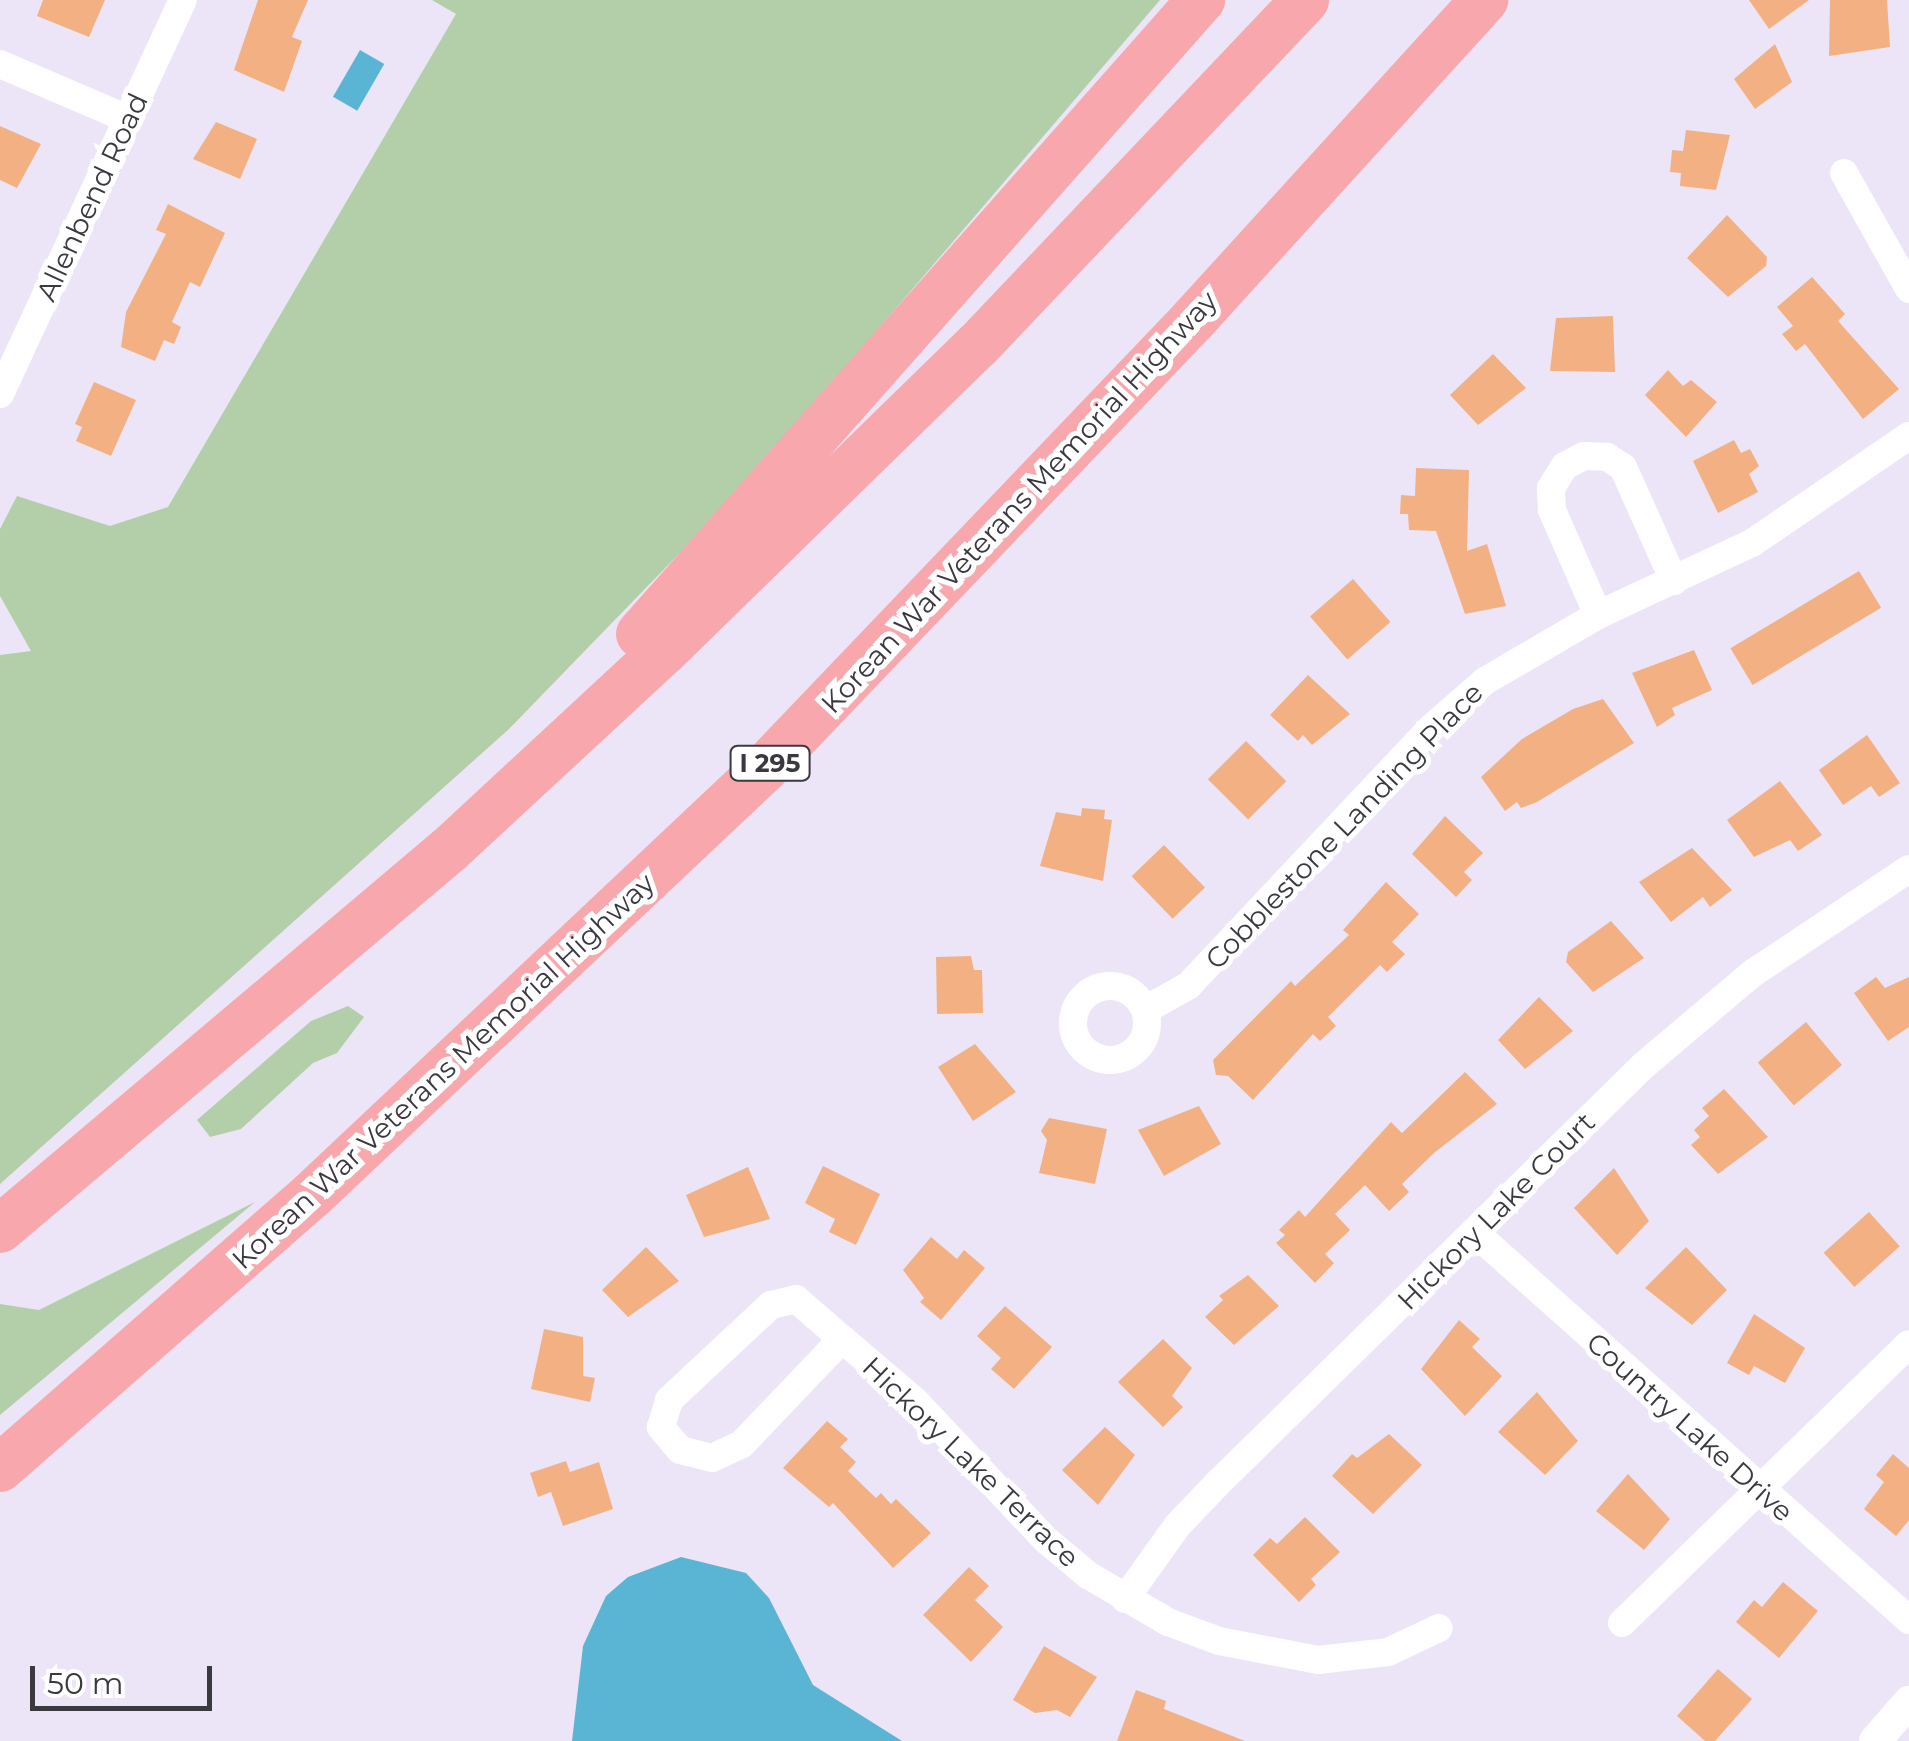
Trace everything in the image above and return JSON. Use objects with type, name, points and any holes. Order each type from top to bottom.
[{"type":"highway","points":[[394,890],[433,839],[629,646],[747,517],[1200,0]]},
{"type":"highway","points":[[0,1229],[394,890],[448,850],[820,502],[1305,0]]},
{"type":"highway","name":"Korean War Veterans Memorial Highway","points":[[0,1468],[328,1181],[764,769],[1153,362],[1484,0]]},
{"type":"street","name":"Allenbend Road","points":[[0,394],[183,0]]},
{"type":"street","points":[[0,64],[128,120]]},
{"type":"street","points":[[1844,172],[1909,289]]},
{"type":"street","name":"Cobblestone Landing Place","points":[[1145,1010],[1188,986],[1431,728],[1485,681],[1598,615],[1807,510],[1909,436]]},
{"type":"street","points":[[1598,615],[1552,510],[1551,488],[1566,466],[1584,456],[1607,457],[1623,468],[1674,580]]},
{"type":"street","name":"Hickory Lake Court","points":[[1125,1599],[1177,1526],[1697,1017],[1909,869]]},
{"type":"street","name":"Country Lake Drive","points":[[1474,1232],[1758,1490],[1909,1620]]},
{"type":"street","name":"Hickory Lake Terrace","points":[[842,1339],[742,1444],[712,1458],[680,1450],[660,1426],[669,1400],[771,1304],[796,1299],[842,1339],[950,1436],[1046,1540],[1125,1599],[1219,1642],[1318,1660],[1388,1652],[1439,1628]]},
{"type":"street","points":[[1622,1623],[1909,1344]]},
{"type":"street","points":[[1875,1741],[1909,1702]]},
{"type":"green space","points":[[432,0],[1160,0],[737,494],[509,729],[0,1184],[0,655],[31,651],[0,596],[0,529],[17,496],[110,526],[168,507],[456,14]]},
{"type":"green space","points":[[348,1006],[364,1017],[337,1053],[313,1063],[241,1129],[210,1137],[197,1120],[311,1021]]},
{"type":"green space","points":[[255,1202],[0,1415],[0,1304],[39,1310]]},
{"type":"water","points":[[360,50],[384,64],[357,111],[333,97]]},
{"type":"water","points":[[681,1557],[746,1573],[769,1598],[813,1685],[902,1741],[572,1741],[583,1646],[606,1596],[628,1577]]},
{"type":"building","points":[[43,0],[105,0],[89,37],[37,16]]},
{"type":"building","points":[[258,0],[308,0],[292,37],[302,41],[284,92],[234,70]]},
{"type":"building","points":[[1749,0],[1809,0],[1769,29]]},
{"type":"building","points":[[1830,0],[1887,0],[1890,47],[1829,56]]},
{"type":"building","points":[[1775,44],[1792,82],[1755,109],[1734,79]]},
{"type":"building","points":[[216,122],[257,139],[240,179],[193,159]]},
{"type":"building","points":[[0,126],[41,144],[17,188],[0,180]]},
{"type":"building","points":[[1686,130],[1730,135],[1716,190],[1680,186],[1681,173],[1670,172],[1672,150],[1683,151]]},
{"type":"building","points":[[168,204],[225,233],[200,287],[190,282],[172,322],[181,327],[174,344],[164,340],[155,361],[121,347],[126,312],[166,234],[156,230]]},
{"type":"building","points":[[1727,215],[1767,257],[1766,266],[1728,297],[1687,258]]},
{"type":"building","points":[[1812,277],[1845,314],[1838,321],[1899,389],[1863,419],[1805,344],[1796,351],[1782,334],[1793,326],[1777,307]]},
{"type":"building","points":[[1613,316],[1615,372],[1550,371],[1556,318]]},
{"type":"building","points":[[1493,354],[1526,388],[1478,425],[1450,395]]},
{"type":"building","points":[[1668,370],[1683,386],[1691,380],[1717,402],[1686,437],[1645,395]]},
{"type":"building","points":[[94,382],[136,400],[111,456],[76,441],[82,427],[75,424]]},
{"type":"building","points":[[1734,440],[1741,453],[1750,449],[1759,466],[1749,474],[1758,492],[1718,513],[1693,461]]},
{"type":"building","points":[[1416,468],[1469,470],[1467,551],[1487,544],[1506,606],[1465,614],[1436,531],[1409,530],[1408,514],[1400,514],[1401,495],[1415,496]]},
{"type":"building","points":[[1859,571],[1881,608],[1753,685],[1730,648]]},
{"type":"building","points":[[1353,579],[1390,622],[1347,659],[1310,616]]},
{"type":"building","points":[[1694,650],[1712,690],[1672,708],[1675,715],[1657,727],[1632,673]]},
{"type":"building","points":[[1308,675],[1350,714],[1312,745],[1303,735],[1298,741],[1270,715]]},
{"type":"building","points":[[1603,699],[1634,743],[1537,802],[1521,808],[1517,802],[1505,811],[1481,777],[1522,739],[1573,709]]},
{"type":"building","points":[[1867,735],[1900,783],[1879,797],[1871,786],[1843,805],[1819,770]]},
{"type":"building","points":[[1246,741],[1286,781],[1248,819],[1208,779]]},
{"type":"building","points":[[1780,781],[1822,835],[1798,851],[1790,840],[1754,857],[1727,820]]},
{"type":"building","points":[[1082,808],[1105,810],[1104,819],[1112,820],[1103,881],[1040,866],[1056,812],[1081,816]]},
{"type":"building","points":[[1445,816],[1483,853],[1464,872],[1472,880],[1456,897],[1412,854]]},
{"type":"building","points":[[1164,845],[1205,887],[1173,919],[1132,876]]},
{"type":"building","points":[[1692,848],[1732,890],[1710,907],[1703,897],[1671,922],[1639,882]]},
{"type":"building","points":[[1386,882],[1419,914],[1392,942],[1405,954],[1387,972],[1380,965],[1328,1017],[1336,1026],[1320,1041],[1313,1034],[1253,1100],[1228,1076],[1216,1075],[1213,1060],[1291,981],[1295,986],[1349,935],[1343,930]]},
{"type":"building","points":[[1611,921],[1644,958],[1593,992],[1566,962],[1568,952]]},
{"type":"building","points":[[971,956],[974,970],[982,970],[983,1013],[937,1014],[936,957]]},
{"type":"building","points":[[1876,977],[1885,988],[1909,977],[1909,1027],[1888,1041],[1854,993]]},
{"type":"building","points":[[1539,997],[1573,1031],[1525,1069],[1498,1040]]},
{"type":"building","points":[[1806,1022],[1842,1065],[1794,1105],[1758,1062]]},
{"type":"building","points":[[975,1044],[1016,1092],[973,1121],[938,1067]]},
{"type":"building","points":[[1465,1072],[1497,1104],[1434,1153],[1402,1184],[1409,1192],[1389,1211],[1365,1185],[1335,1214],[1350,1230],[1325,1254],[1334,1263],[1315,1283],[1276,1243],[1285,1235],[1279,1230],[1299,1210],[1305,1217],[1391,1122],[1402,1133]]},
{"type":"building","points":[[1724,1089],[1768,1137],[1718,1174],[1691,1145],[1700,1137],[1694,1130],[1709,1116],[1702,1108]]},
{"type":"building","points":[[1199,1106],[1221,1144],[1164,1176],[1138,1130]]},
{"type":"building","points":[[1049,1118],[1107,1129],[1095,1184],[1039,1173],[1047,1140],[1041,1131]]},
{"type":"building","points":[[823,1166],[880,1194],[856,1245],[829,1232],[835,1219],[805,1203]]},
{"type":"building","points":[[748,1167],[770,1219],[704,1237],[686,1195]]},
{"type":"building","points":[[1614,1168],[1649,1221],[1617,1255],[1574,1208]]},
{"type":"building","points":[[1869,1212],[1900,1246],[1854,1287],[1824,1253]]},
{"type":"building","points":[[931,1237],[957,1259],[964,1250],[985,1268],[941,1320],[920,1302],[924,1298],[903,1270]]},
{"type":"building","points":[[646,1247],[679,1281],[628,1317],[602,1290]]},
{"type":"building","points":[[1686,1247],[1727,1290],[1692,1325],[1645,1288]]},
{"type":"building","points":[[1248,1275],[1279,1306],[1234,1345],[1205,1317],[1223,1300],[1219,1296]]},
{"type":"building","points":[[1005,1306],[1052,1347],[1014,1389],[991,1369],[1001,1358],[977,1336]]},
{"type":"building","points":[[1754,1314],[1805,1348],[1785,1383],[1754,1366],[1749,1375],[1727,1363]]},
{"type":"building","points":[[1459,1320],[1480,1339],[1472,1347],[1502,1376],[1465,1416],[1421,1369]]},
{"type":"building","points":[[544,1329],[583,1337],[583,1376],[595,1378],[590,1402],[531,1389]]},
{"type":"building","points":[[1163,1339],[1192,1368],[1172,1396],[1183,1407],[1163,1427],[1118,1382]]},
{"type":"building","points":[[1537,1392],[1578,1441],[1545,1475],[1498,1432]]},
{"type":"building","points":[[827,1421],[848,1439],[840,1447],[856,1462],[848,1471],[876,1498],[881,1493],[891,1504],[896,1499],[931,1533],[893,1568],[833,1503],[829,1507],[783,1468]]},
{"type":"building","points":[[1105,1427],[1135,1455],[1098,1505],[1062,1470]]},
{"type":"building","points":[[1389,1434],[1422,1465],[1373,1514],[1332,1476],[1352,1454],[1357,1458]]},
{"type":"building","points":[[1893,1454],[1909,1468],[1909,1520],[1896,1536],[1864,1509],[1884,1482],[1876,1475]]},
{"type":"building","points":[[566,1461],[570,1472],[599,1462],[613,1509],[563,1526],[551,1492],[538,1497],[530,1473]]},
{"type":"building","points":[[1628,1474],[1670,1519],[1644,1550],[1596,1511]]},
{"type":"building","points":[[1305,1517],[1340,1552],[1311,1579],[1316,1585],[1299,1602],[1253,1555],[1270,1538],[1277,1544]]},
{"type":"building","points":[[969,1567],[989,1586],[975,1600],[1003,1627],[971,1662],[923,1615]]},
{"type":"building","points":[[1783,1582],[1818,1611],[1779,1658],[1736,1622],[1754,1600],[1762,1607]]},
{"type":"building","points":[[1044,1646],[1097,1677],[1070,1717],[1057,1710],[1035,1713],[1013,1700]]},
{"type":"building","points":[[1718,1669],[1752,1699],[1715,1741],[1705,1741],[1677,1716]]},
{"type":"building","points":[[1136,1690],[1166,1701],[1164,1709],[1245,1741],[1117,1741]]}]
